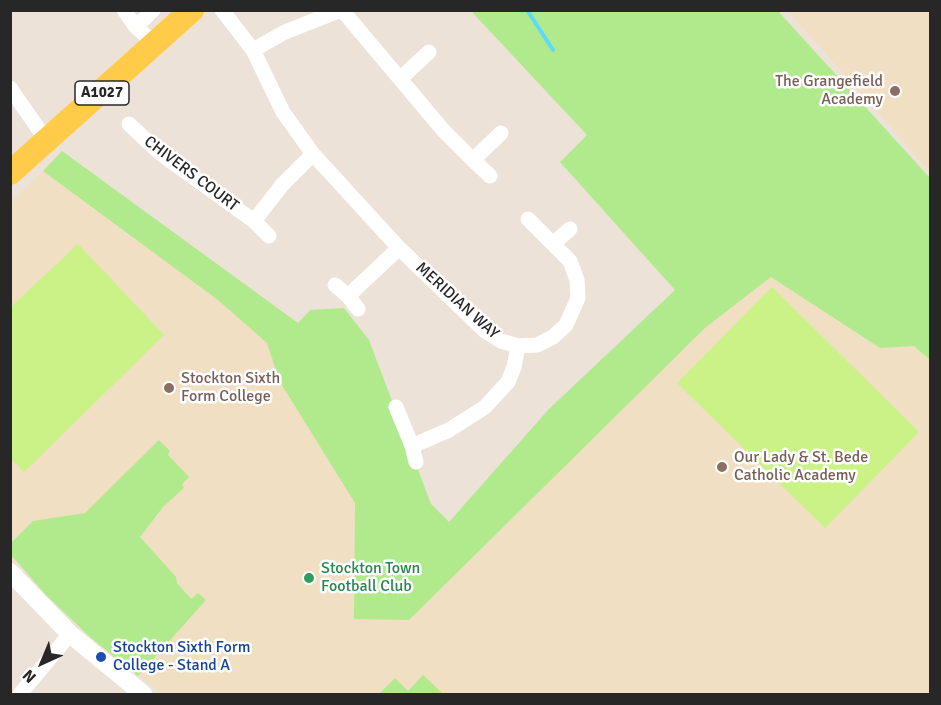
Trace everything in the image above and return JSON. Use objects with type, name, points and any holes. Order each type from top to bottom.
[{"type":"main road","name":"A1027","points":[[10,173],[192,10]]},
{"type":"street","points":[[124,10],[136,27],[155,44]]},
{"type":"street","points":[[136,27],[153,10]]},
{"type":"street","name":"MERIDIAN WAY","points":[[222,10],[253,50],[283,112],[313,154],[399,248],[485,331],[501,341],[518,346],[537,345],[553,336],[566,325],[578,298],[578,280],[570,261],[528,219]]},
{"type":"street","points":[[253,50],[285,32],[342,10],[443,130],[490,176]]},
{"type":"street","points":[[401,78],[429,52]]},
{"type":"street","points":[[10,88],[47,141]]},
{"type":"street","name":"CHIVERS COURT","points":[[129,124],[161,154],[254,221],[269,236]]},
{"type":"street","points":[[473,160],[501,133]]},
{"type":"street","name":"CHIVERS COURT","points":[[254,221],[282,185],[313,154]]},
{"type":"street","points":[[554,243],[570,229]]},
{"type":"street","points":[[348,296],[399,248]]},
{"type":"street","points":[[335,285],[358,309]]},
{"type":"street","points":[[412,446],[449,430],[485,407],[507,382],[514,367],[518,346]]},
{"type":"street","points":[[396,407],[416,462]]},
{"type":"street","points":[[10,572],[70,634],[143,694]]},
{"type":"street","points":[[20,694],[70,634]]},
{"type":"shaded area","name":"The Grangefield Academy","points":[[788,11],[930,11],[930,172]]},
{"type":"shaded area","points":[[60,154],[289,330],[416,574],[675,290],[772,277],[880,348],[914,346],[930,360],[930,694],[162,694],[91,638],[46,595],[11,555],[10,203]]},
{"type":"green space","points":[[471,11],[778,11],[930,178],[930,360],[914,346],[880,348],[771,277],[706,327],[409,620],[354,619],[355,503],[280,382],[267,343],[218,300],[43,171],[62,151],[298,323],[310,310],[344,308],[369,340],[431,504],[449,522],[549,409],[675,290],[560,162],[587,135]]},
{"type":"green space","points":[[78,244],[164,335],[24,472],[11,458],[11,307]]},
{"type":"green space","points":[[772,287],[919,432],[825,528],[677,383]]},
{"type":"green space","points":[[159,440],[170,451],[168,455],[189,477],[182,484],[184,488],[163,507],[140,537],[176,577],[177,583],[191,599],[198,593],[206,600],[138,676],[91,638],[46,595],[11,555],[11,543],[33,521],[85,513]]},
{"type":"green space","points":[[423,675],[443,694],[379,694],[395,678],[408,691]]},
{"type":"waterway","points":[[527,10],[553,50]]},
{"type":"place","name":"The Grangefield Academy","points":[[895,91]]},
{"type":"place","name":"Stockton Sixth Form College","points":[[169,388]]},
{"type":"place","name":"Our Lady & St. Bede Catholic Academy","points":[[722,467]]},
{"type":"place","name":"Stockton Town Football Club","points":[[309,578]]},
{"type":"place","name":"Stockton Sixth Form College - Stand A","points":[[101,657]]}]
